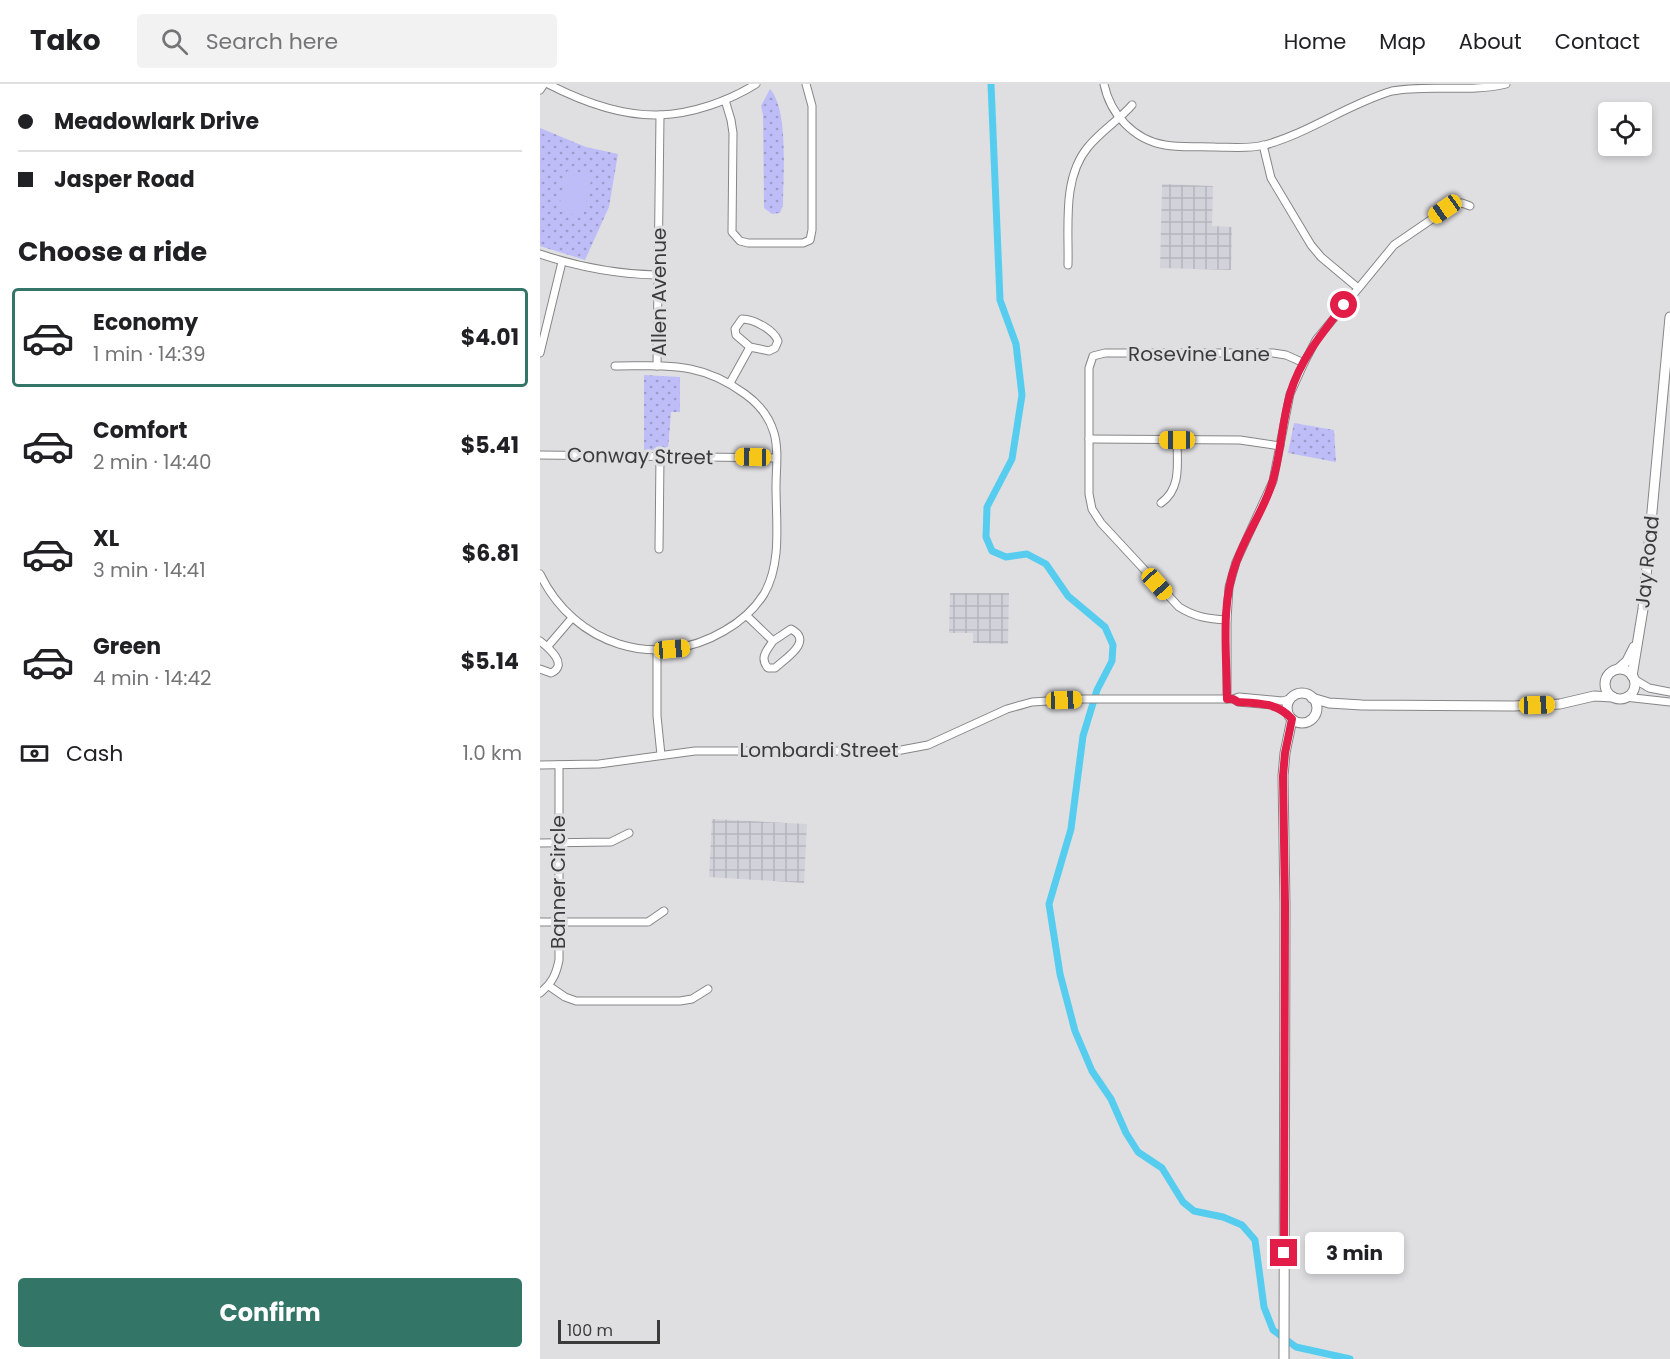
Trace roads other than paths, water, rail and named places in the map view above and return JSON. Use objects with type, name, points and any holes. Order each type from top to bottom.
[{"type":"street","points":[[540,90],[546,84],[593,104],[623,111],[660,115],[725,100],[756,84]]},
{"type":"street","points":[[725,100],[732,120],[733,133],[732,232],[740,241],[748,243],[803,243],[810,240],[812,230],[812,106],[806,84]]},
{"type":"street","points":[[1104,84],[1108,99],[1120,119],[1134,132],[1163,145],[1263,145],[1281,140],[1393,91],[1417,87],[1506,84]]},
{"type":"street","points":[[1068,265],[1070,187],[1074,168],[1092,142],[1120,119],[1132,105]]},
{"type":"street","name":"Allen Avenue","points":[[540,574],[546,586],[572,618],[593,633],[635,648],[657,650],[686,648],[713,637],[747,616],[764,594],[772,574],[777,551],[776,458],[774,434],[770,421],[757,403],[716,375],[676,366],[657,366],[660,115]]},
{"type":"street","points":[[1263,145],[1271,178],[1311,245],[1321,257],[1358,288]]},
{"type":"street","points":[[1230,699],[1227,620],[1229,587],[1236,562],[1273,482],[1290,394],[1304,363],[1316,340],[1394,245],[1454,204],[1462,203],[1470,206]]},
{"type":"street","points":[[540,254],[596,270],[657,275]]},
{"type":"street","points":[[540,353],[562,262]]},
{"type":"street","name":"Jay Road","points":[[1633,678],[1667,387],[1670,318]]},
{"type":"street","points":[[742,319],[748,319],[775,334],[778,341],[775,348],[769,351],[750,347],[736,335],[735,329],[742,319]]},
{"type":"street","points":[[730,383],[750,347]]},
{"type":"street","name":"Rosevine Lane","points":[[1089,439],[1089,368],[1094,356],[1105,353],[1273,353],[1286,355],[1304,363]]},
{"type":"street","points":[[615,366],[657,366]]},
{"type":"street","points":[[1227,620],[1205,619],[1179,607],[1101,523],[1092,509],[1089,494],[1089,439],[1240,440],[1280,446]]},
{"type":"street","points":[[1161,503],[1170,496],[1175,488],[1177,440]]},
{"type":"street","name":"Conway Street","points":[[540,455],[776,458]]},
{"type":"street","points":[[659,549],[660,456]]},
{"type":"street","points":[[747,616],[773,641]]},
{"type":"street","points":[[548,646],[572,618]]},
{"type":"street","name":"Jay Road","points":[[1618,669],[1630,656],[1640,628]]},
{"type":"street","points":[[791,629],[801,639],[800,646],[775,668],[768,668],[763,656],[773,641],[791,629]]},
{"type":"street","points":[[540,641],[548,646],[558,659],[559,667],[551,673],[540,669]]},
{"type":"street","points":[[657,650],[657,716],[661,755]]},
{"type":"street","points":[[1583,698],[1597,690],[1611,672],[1618,669],[1626,670],[1633,678],[1649,688],[1670,692]]},
{"type":"street","points":[[1625,697],[1634,688],[1633,678]]},
{"type":"street","points":[[1606,679],[1606,687],[1613,697]]},
{"type":"street","points":[[1284,1359],[1284,763],[1290,716],[1287,706],[1290,699],[1301,693],[1329,703],[1362,705],[1560,704],[1583,698],[1613,697],[1670,702]]},
{"type":"street","name":"Lombardi Street","points":[[540,765],[599,764],[695,751],[877,752],[913,749],[944,739],[1018,706],[1048,700],[1230,699],[1239,697],[1282,701],[1290,699]]},
{"type":"street","points":[[1290,716],[1299,723],[1311,719],[1316,709],[1312,698]]},
{"type":"street","name":"Lombardi Street","points":[[1230,699],[1238,702],[1273,705],[1290,716]]},
{"type":"street","points":[[1284,783],[1295,735],[1302,725],[1325,710],[1362,705]]},
{"type":"street","name":"Banner Circle","points":[[549,986],[556,974],[559,960],[559,765]]},
{"type":"street","points":[[540,843],[611,842],[629,833]]},
{"type":"street","points":[[540,922],[648,922],[664,911]]},
{"type":"street","points":[[540,993],[549,986],[565,997],[576,1001],[680,1001],[692,999],[708,989]]},
{"type":"waterway","points":[[991,84],[1000,300],[1016,344],[1022,395],[1012,459],[987,507],[986,537],[992,551],[1006,557],[1027,554],[1046,564],[1068,596],[1105,627],[1113,645],[1112,661],[1097,690],[1083,736],[1071,829],[1049,904],[1060,974],[1075,1031],[1092,1071],[1111,1099],[1126,1133],[1138,1152],[1162,1168],[1183,1202],[1194,1211],[1223,1217],[1242,1225],[1255,1240],[1264,1307],[1273,1330],[1296,1347],[1350,1359]]}]
